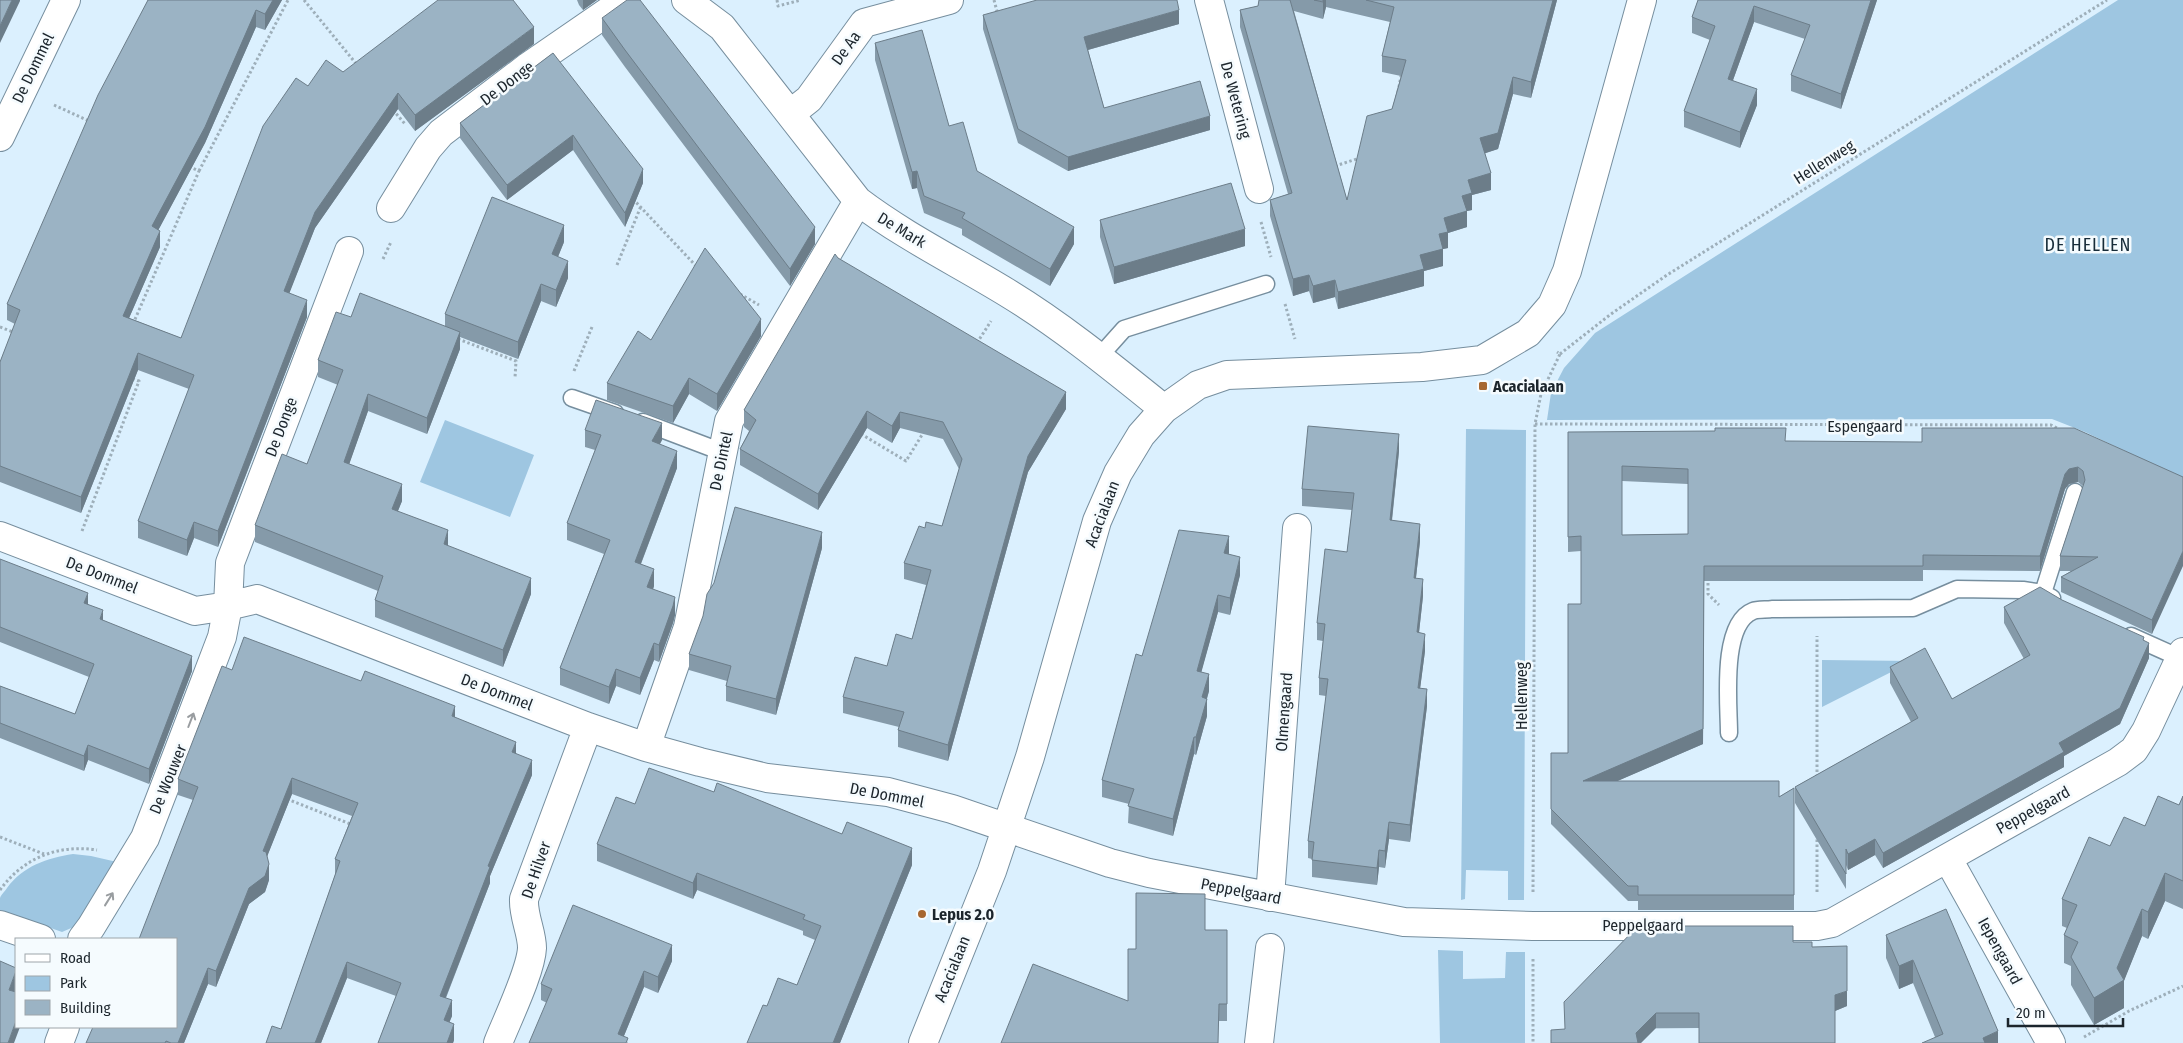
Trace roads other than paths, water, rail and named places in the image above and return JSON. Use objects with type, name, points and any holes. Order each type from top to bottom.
[{"type":"street","name":"De Dommel","points":[[0,137],[66,0]]},
{"type":"street","name":"De Donge","points":[[391,208],[428,148],[441,133],[529,66],[625,0]]},
{"type":"street","name":"De Mark","points":[[686,0],[722,27],[858,201],[880,217],[1008,293],[1099,356],[1164,409]]},
{"type":"street","name":"De Aa","points":[[790,114],[810,99],[864,23],[949,0]]},
{"type":"street","name":"Acacialaan","points":[[923,1043],[992,871],[1030,757],[1097,521],[1118,473],[1136,443],[1164,409],[1198,385],[1227,375],[1422,367],[1482,360],[1528,333],[1552,305],[1567,271],[1642,0]]},
{"type":"street","name":"De Wetering","points":[[1212,4],[1259,189]]},
{"type":"street","name":"De Dintel","points":[[646,747],[688,627],[729,421],[858,201]]},
{"type":"street","name":"De Donge","points":[[228,606],[230,562],[349,250]]},
{"type":"street","name":"Olmengaard","points":[[1270,896],[1298,528]]},
{"type":"street","name":"De Dommel","points":[[0,536],[195,611],[257,599],[588,727],[646,747],[767,778],[888,792],[1006,827]]},
{"type":"street","name":"De Wouwer","points":[[83,938],[145,838],[222,637],[228,606]]},
{"type":"street","name":"Peppelgaard","points":[[1006,827],[1110,864],[1404,922],[1533,926],[1817,926],[1832,924],[2118,762],[2134,750],[2146,731],[2181,655]]},
{"type":"street","name":"De Hilver","points":[[498,1043],[528,966],[532,948],[524,910],[524,899],[588,727]]},
{"type":"street","name":"Iepengaard","points":[[1948,859],[2051,1043]]},
{"type":"street","points":[[0,925],[38,938]]},
{"type":"street","points":[[1260,1043],[1270,948]]},
{"type":"street","points":[[59,1043],[65,1028]]},
{"type":"lane","points":[[1099,356],[1124,329],[1266,284]]},
{"type":"lane","points":[[572,398],[723,451]]},
{"type":"lane","points":[[2043,593],[2075,492]]},
{"type":"lane","points":[[1729,733],[1729,653],[1732,638],[1739,624],[1752,612],[1772,609],[1913,608],[1957,589],[2023,590],[2043,593],[2066,607]]},
{"type":"lane","points":[[2117,629],[2181,655]]},
{"type":"place","name":"Acacialaan","points":[[1483,386]]},
{"type":"place","name":"Lepus 2.0","points":[[922,914]]},
{"type":"district","name":"DE HELLEN","points":[[2088,245]]}]
